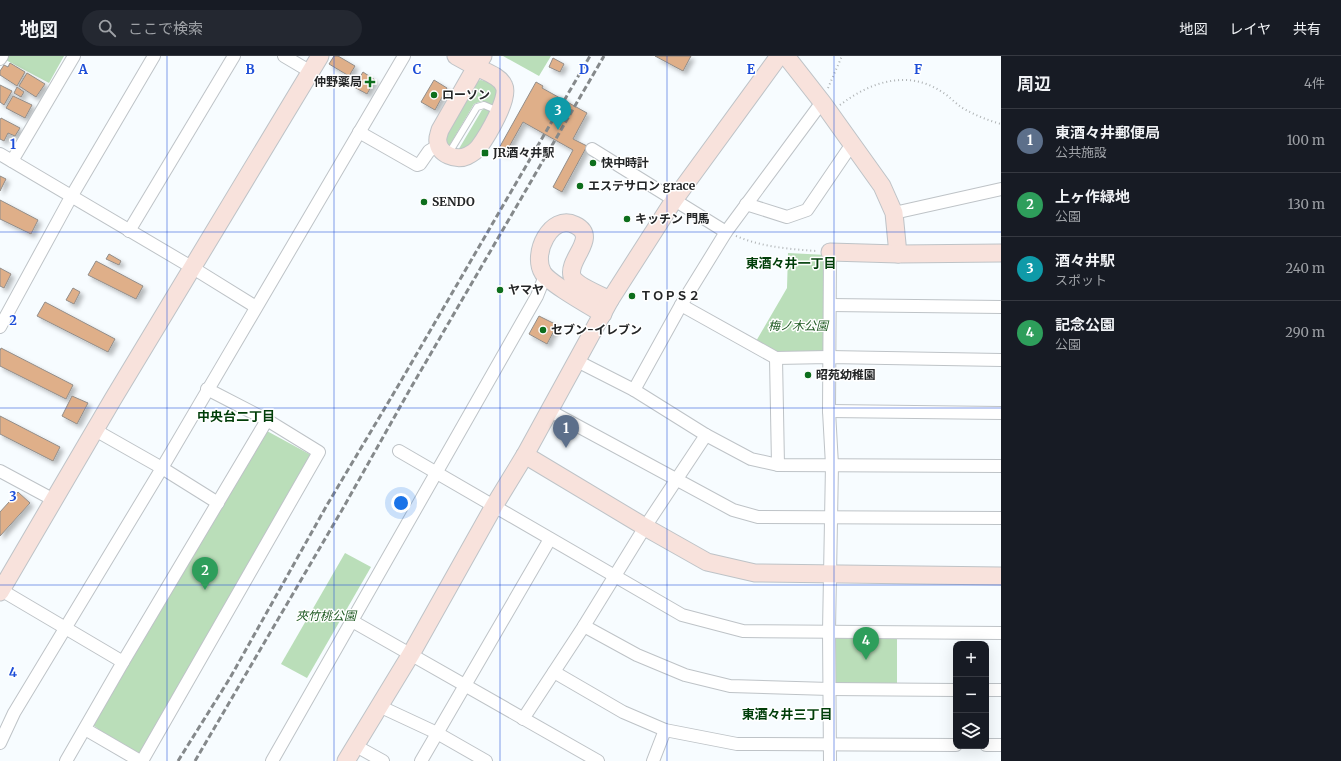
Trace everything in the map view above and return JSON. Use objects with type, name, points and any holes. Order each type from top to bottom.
[{"type":"street","points":[[12,161],[74,56]]},
{"type":"street","points":[[0,327],[71,197],[154,56]]},
{"type":"street","points":[[129,231],[234,56]]},
{"type":"street","points":[[284,56],[311,72]]},
{"type":"street","points":[[123,662],[1,591],[95,430],[320,56]]},
{"type":"street","points":[[0,743],[14,713],[162,468],[207,389],[404,56]]},
{"type":"street","points":[[360,132],[417,165],[420,164],[429,151],[443,150],[461,159],[472,154],[478,148],[499,112],[505,94],[504,85],[480,62],[456,56]]},
{"type":"street","points":[[346,761],[411,654],[494,506],[525,455],[606,307],[674,200],[779,56]]},
{"type":"street","points":[[786,56],[826,107],[882,186],[894,213],[898,254]]},
{"type":"street","points":[[443,150],[438,136],[440,130],[480,62]]},
{"type":"street","points":[[634,390],[681,306],[726,232],[746,204],[826,107]]},
{"type":"street","points":[[746,204],[788,216],[807,210],[852,144]]},
{"type":"street","points":[[592,149],[726,232]]},
{"type":"street","points":[[0,154],[256,307]]},
{"type":"street","points":[[894,213],[1001,189]]},
{"type":"street","points":[[559,224],[575,224],[583,231],[585,237],[583,246],[572,270],[572,276],[606,307],[558,286],[544,274],[540,264],[540,250],[546,237],[552,229],[559,224]]},
{"type":"street","points":[[830,761],[829,632],[832,465],[829,411],[830,252],[898,254],[1001,254]]},
{"type":"street","points":[[272,761],[537,296],[544,274]]},
{"type":"street","points":[[830,305],[1001,307]]},
{"type":"street","points":[[681,306],[776,358],[829,357],[1001,360]]},
{"type":"street","points":[[776,358],[778,465]]},
{"type":"street","points":[[577,361],[634,390],[706,435],[751,459],[778,465],[1001,466]]},
{"type":"street","points":[[85,729],[141,761],[319,452],[267,420],[207,389]]},
{"type":"street","points":[[550,411],[733,510],[758,517],[1001,518]]},
{"type":"street","points":[[829,411],[1001,413]]},
{"type":"street","points":[[66,761],[267,420]]},
{"type":"street","points":[[95,430],[162,468],[218,503]]},
{"type":"street","points":[[523,719],[584,626],[645,527],[706,435]]},
{"type":"street","points":[[400,451],[682,615],[743,631],[1001,633]]},
{"type":"street","points":[[525,455],[645,527],[707,562],[755,573],[1001,576]]},
{"type":"street","points":[[0,471],[54,500]]},
{"type":"street","points":[[421,761],[550,539]]},
{"type":"street","points":[[352,621],[598,761]]},
{"type":"street","points":[[584,626],[637,655],[684,675],[730,686],[830,689],[953,690]]},
{"type":"street","points":[[554,672],[623,712],[665,730],[737,744],[953,745]]},
{"type":"street","points":[[989,690],[1001,690]]},
{"type":"street","points":[[379,706],[437,733],[486,761]]},
{"type":"street","points":[[653,761],[665,730]]},
{"type":"street","points":[[989,745],[1001,745]]},
{"type":"street","points":[[356,746],[383,761]]},
{"type":"path","points":[[826,107],[842,56]]},
{"type":"path","points":[[826,107],[879,84],[897,80],[914,80],[927,83],[938,89],[961,107],[985,120],[1001,124]]},
{"type":"path","points":[[726,232],[750,242],[786,249],[830,252]]},
{"type":"green space","points":[[3,56],[64,56],[49,83],[2,58]]},
{"type":"green space","points":[[503,56],[551,56],[539,76]]},
{"type":"green space","points":[[481,80],[491,83],[497,90],[494,107],[482,101],[474,104],[448,148],[443,137],[476,81]]},
{"type":"green space","points":[[485,108],[493,111],[476,141],[457,152],[482,110]]},
{"type":"green space","name":"梅ノ木公園","points":[[788,253],[827,255],[825,354],[777,354],[755,343],[787,288]]},
{"type":"green space","points":[[267,431],[311,455],[140,761],[93,725]]},
{"type":"green space","name":"夾竹桃公園","points":[[345,553],[371,567],[307,678],[281,664]]},
{"type":"green space","points":[[836,637],[897,638],[897,683],[835,684]]},
{"type":"building","points":[[334,56],[338,56],[355,66],[349,76],[329,64]]},
{"type":"building","points":[[655,56],[691,56],[683,71]]},
{"type":"building","points":[[553,58],[564,64],[560,72],[549,67]]},
{"type":"building","points":[[10,63],[25,72],[17,86],[0,75],[0,71],[4,65],[8,67]]},
{"type":"building","points":[[363,72],[375,80],[367,94],[354,87]]},
{"type":"building","points":[[27,73],[45,84],[36,97],[19,86]]},
{"type":"building","name":"ローソン","points":[[434,80],[447,88],[435,110],[421,102]]},
{"type":"building","points":[[536,82],[543,86],[542,88],[587,113],[573,139],[587,146],[562,192],[553,187],[573,150],[523,122],[505,154],[498,150]]},
{"type":"building","points":[[0,85],[12,91],[4,105],[0,102]]},
{"type":"building","points":[[17,87],[24,92],[21,97],[14,93]]},
{"type":"building","points":[[13,96],[32,105],[25,118],[6,108]]},
{"type":"building","points":[[1,118],[20,128],[15,136],[8,133],[4,141],[0,139]]},
{"type":"building","points":[[0,176],[6,179],[0,191]]},
{"type":"building","points":[[0,200],[38,220],[31,234],[0,219]]},
{"type":"building","points":[[109,254],[121,261],[119,265],[106,259]]},
{"type":"building","points":[[96,261],[143,286],[136,299],[88,275]]},
{"type":"building","points":[[0,268],[11,274],[4,288],[0,286]]},
{"type":"building","points":[[73,288],[80,292],[74,304],[66,300]]},
{"type":"building","points":[[45,302],[115,339],[108,352],[37,316]]},
{"type":"building","name":"セブン-イレブン","points":[[539,316],[557,325],[547,344],[529,334]]},
{"type":"building","points":[[1,348],[73,385],[66,399],[0,366]]},
{"type":"building","points":[[72,396],[88,403],[77,424],[62,416]]},
{"type":"building","points":[[0,416],[60,447],[53,461],[0,434]]},
{"type":"building","points":[[18,492],[30,503],[0,536],[0,512]]},
{"type":"railway","points":[[178,761],[230,678],[327,505],[590,56]]},
{"type":"railway","points":[[195,761],[604,56]]},
{"type":"place","name":"仲野薬局","points":[[370,82]]},
{"type":"place","name":"ローソン","points":[[434,95]]},
{"type":"place","name":"酒々井駅","points":[[558,130]]},
{"type":"place","name":"JR酒々井駅","points":[[485,153]]},
{"type":"place","name":"快中時計","points":[[593,163]]},
{"type":"place","name":"エステサロン grace","points":[[580,186]]},
{"type":"place","name":"SENDO","points":[[424,202]]},
{"type":"place","name":"キッチン 門馬","points":[[627,219]]},
{"type":"place","name":"ヤマヤ","points":[[500,290]]},
{"type":"place","name":"ＴＯＰＳ２","points":[[632,296]]},
{"type":"place","name":"セブン-イレブン","points":[[543,330]]},
{"type":"place","name":"昭苑幼稚園","points":[[808,375]]},
{"type":"place","name":"東酒々井郵便局","points":[[566,448]]},
{"type":"place","name":"上ヶ作緑地","points":[[205,590]]},
{"type":"place","name":"記念公園","points":[[866,660]]},
{"type":"district","name":"東酒々井一丁目","points":[[791,263]]},
{"type":"district","name":"中央台二丁目","points":[[236,416]]},
{"type":"district","name":"東酒々井三丁目","points":[[787,714]]}]
